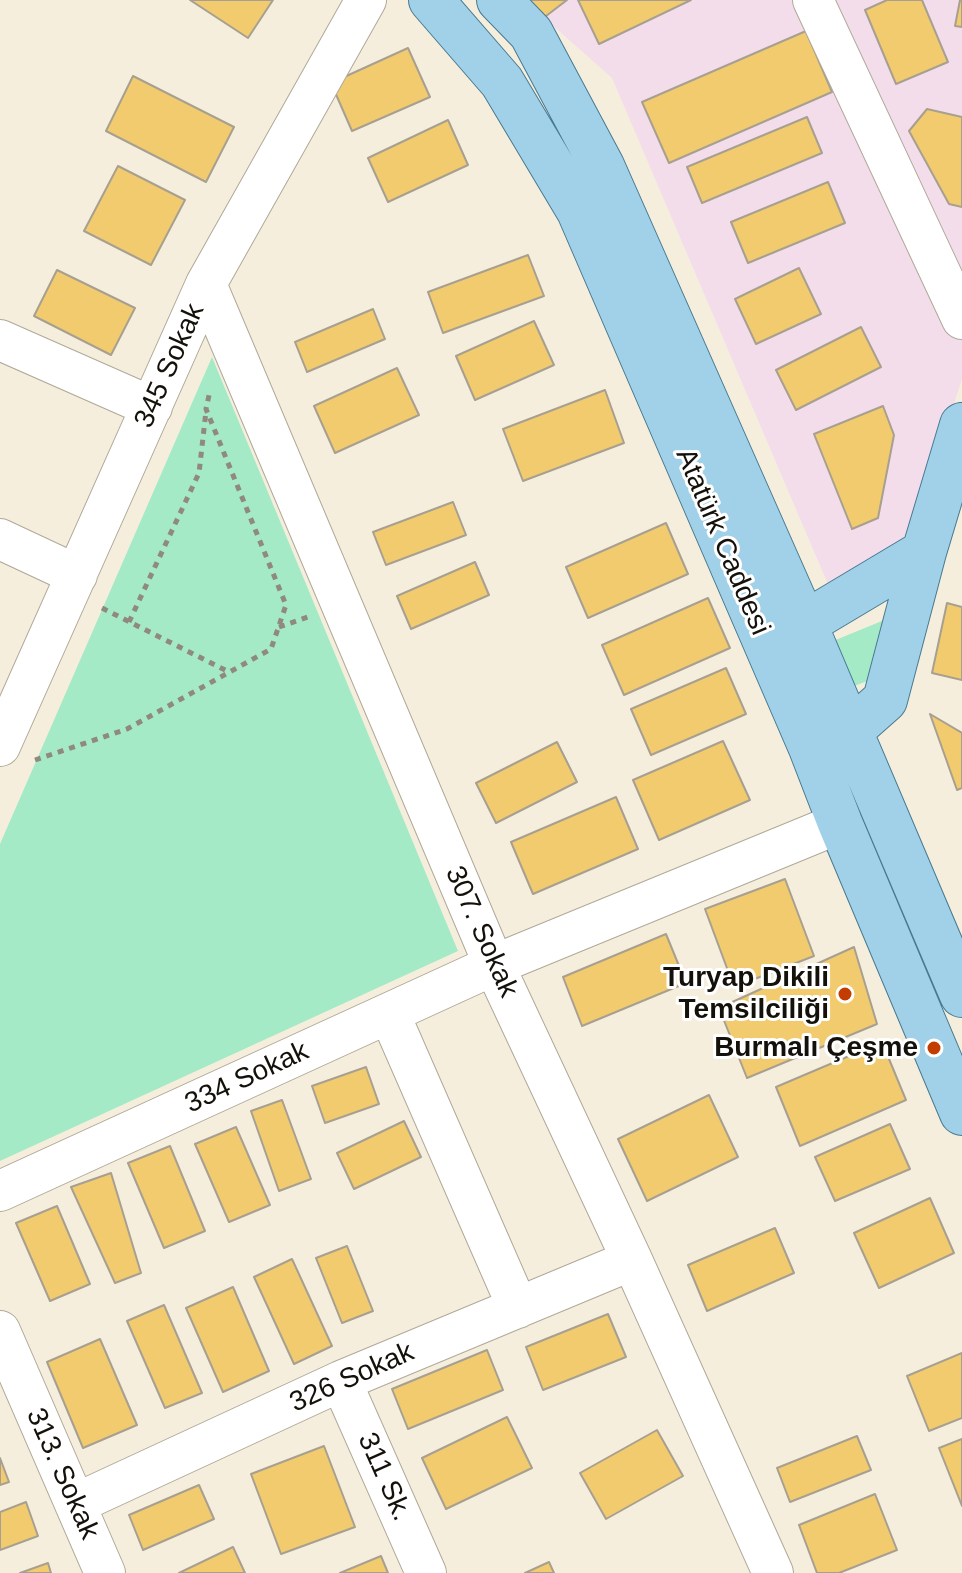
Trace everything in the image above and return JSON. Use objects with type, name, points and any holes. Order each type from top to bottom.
[{"type":"main road","name":"Atatürk Caddesi","points":[[431,0],[502,82],[579,211],[767,645],[830,739],[962,995]]},
{"type":"main road","name":"Atatürk Caddesi","points":[[499,0],[531,33],[602,166],[805,625],[830,739],[840,823],[962,1113]]},
{"type":"main road","points":[[830,739],[885,700],[962,425]]},
{"type":"main road","points":[[767,645],[924,552]]},
{"type":"street","name":"345 Sokak","points":[[14,754],[73,583],[206,284],[366,0]]},
{"type":"street","points":[[813,0],[962,319]]},
{"type":"street","name":"307. Sokak","points":[[206,284],[494,965],[773,1573]]},
{"type":"street","points":[[0,340],[152,407]]},
{"type":"street","points":[[0,539],[73,583]]},
{"type":"street","name":"334 Sokak","points":[[0,1191],[494,965],[840,823]]},
{"type":"street","points":[[389,1013],[518,1308]]},
{"type":"street","name":"326 Sokak","points":[[75,1504],[341,1381],[632,1260]]},
{"type":"street","name":"313. Sokak","points":[[0,1331],[105,1573]]},
{"type":"street","name":"311 Sk.","points":[[341,1381],[426,1573]]},
{"type":"path","points":[[129,622],[199,473],[212,380]]},
{"type":"path","points":[[14,754],[127,729],[271,649],[286,605],[206,409]]},
{"type":"path","points":[[73,583],[129,622],[230,673]]},
{"type":"shaded area","points":[[524,0],[962,0],[962,379],[913,531],[830,589],[612,78]]},
{"type":"green space","points":[[212,357],[458,951],[0,1161],[0,844]]},
{"type":"green space","points":[[899,614],[875,678],[852,687],[833,641]]},
{"type":"building","points":[[190,0],[273,0],[248,38]]},
{"type":"building","points":[[525,0],[567,0],[533,26]]},
{"type":"building","points":[[578,0],[691,0],[599,44]]},
{"type":"building","points":[[887,0],[922,0],[948,62],[896,84],[865,10]]},
{"type":"building","points":[[962,0],[962,27],[955,26]]},
{"type":"building","points":[[806,31],[832,92],[669,163],[642,102]]},
{"type":"building","points":[[408,48],[430,97],[352,131],[331,83]]},
{"type":"building","points":[[133,76],[234,127],[206,182],[106,131]]},
{"type":"building","points":[[927,109],[962,117],[962,207],[949,204],[909,131]]},
{"type":"building","points":[[807,117],[822,153],[702,203],[687,167]]},
{"type":"building","points":[[448,120],[468,165],[388,202],[368,158]]},
{"type":"building","points":[[118,166],[185,200],[151,265],[84,231]]},
{"type":"building","points":[[828,182],[845,223],[748,263],[731,222]]},
{"type":"building","points":[[528,255],[544,296],[443,333],[428,292]]},
{"type":"building","points":[[799,268],[821,314],[756,344],[735,299]]},
{"type":"building","points":[[57,270],[135,308],[111,355],[34,316]]},
{"type":"building","points":[[373,309],[385,339],[307,372],[295,342]]},
{"type":"building","points":[[534,321],[554,365],[475,400],[456,356]]},
{"type":"building","points":[[861,327],[881,367],[796,410],[776,370]]},
{"type":"building","points":[[397,368],[419,415],[335,453],[314,406]]},
{"type":"building","points":[[605,390],[624,443],[523,481],[503,429]]},
{"type":"building","points":[[883,406],[894,435],[878,518],[852,529],[814,434]]},
{"type":"building","points":[[453,502],[466,535],[386,565],[373,532]]},
{"type":"building","points":[[666,523],[688,574],[588,618],[566,567]]},
{"type":"building","points":[[475,562],[489,595],[411,629],[397,596]]},
{"type":"building","points":[[708,598],[730,648],[624,695],[602,645]]},
{"type":"building","points":[[947,603],[962,607],[962,680],[932,673]]},
{"type":"building","points":[[726,668],[746,714],[651,755],[631,709]]},
{"type":"building","points":[[930,714],[962,733],[962,788],[957,790]]},
{"type":"building","points":[[723,741],[750,800],[659,840],[633,780]]},
{"type":"building","points":[[557,742],[577,782],[496,823],[476,783]]},
{"type":"building","points":[[616,797],[638,849],[533,894],[511,842]]},
{"type":"building","points":[[785,879],[814,956],[734,987],[705,909]]},
{"type":"building","points":[[666,934],[686,983],[582,1026],[563,977]]},
{"type":"building","points":[[854,947],[877,1024],[747,1078],[719,1008]]},
{"type":"building","points":[[882,1042],[906,1100],[800,1146],[776,1087]]},
{"type":"building","points":[[366,1067],[379,1104],[325,1123],[312,1086]]},
{"type":"building","points":[[709,1095],[738,1157],[647,1201],[618,1139]]},
{"type":"building","points":[[282,1100],[311,1179],[279,1191],[251,1111]]},
{"type":"building","points":[[404,1121],[421,1157],[354,1189],[337,1153]]},
{"type":"building","points":[[890,1124],[910,1169],[835,1201],[815,1157]]},
{"type":"building","points":[[236,1127],[270,1205],[229,1222],[195,1144]]},
{"type":"building","points":[[170,1146],[205,1231],[164,1248],[128,1163]]},
{"type":"building","points":[[111,1173],[141,1273],[115,1283],[71,1187]]},
{"type":"building","points":[[930,1198],[954,1253],[879,1288],[854,1233]]},
{"type":"building","points":[[57,1206],[90,1284],[50,1301],[16,1223]]},
{"type":"building","points":[[775,1228],[794,1273],[707,1311],[688,1265]]},
{"type":"building","points":[[347,1246],[373,1311],[342,1323],[316,1258]]},
{"type":"building","points":[[292,1259],[332,1346],[294,1364],[254,1277]]},
{"type":"building","points":[[233,1287],[269,1371],[223,1392],[186,1308]]},
{"type":"building","points":[[164,1305],[202,1393],[165,1408],[127,1321]]},
{"type":"building","points":[[608,1314],[626,1357],[543,1390],[526,1347]]},
{"type":"building","points":[[100,1339],[137,1425],[83,1448],[47,1362]]},
{"type":"building","points":[[487,1350],[503,1390],[408,1429],[392,1389]]},
{"type":"building","points":[[962,1353],[962,1418],[929,1431],[907,1376]]},
{"type":"building","points":[[507,1417],[532,1468],[446,1509],[422,1458]]},
{"type":"building","points":[[657,1430],[683,1476],[606,1519],[580,1473]]},
{"type":"building","points":[[857,1436],[871,1470],[790,1502],[777,1468]]},
{"type":"building","points":[[962,1439],[962,1506],[939,1448]]},
{"type":"building","points":[[324,1446],[355,1527],[281,1554],[251,1474]]},
{"type":"building","points":[[0,1458],[9,1482],[0,1485]]},
{"type":"building","points":[[199,1485],[214,1519],[143,1550],[129,1515]]},
{"type":"building","points":[[875,1494],[897,1550],[839,1573],[817,1573],[799,1525]]},
{"type":"building","points":[[26,1502],[38,1536],[0,1550],[0,1512]]},
{"type":"building","points":[[233,1547],[245,1573],[179,1573]]},
{"type":"building","points":[[381,1556],[388,1573],[340,1573]]},
{"type":"building","points":[[549,1562],[554,1573],[525,1573]]},
{"type":"building","points":[[48,1563],[51,1573],[20,1573]]},
{"type":"place","name":"Turyap Dikili Temsilciliği","points":[[845,994]]},
{"type":"place","name":"Burmalı Çeşme","points":[[934,1048]]}]
